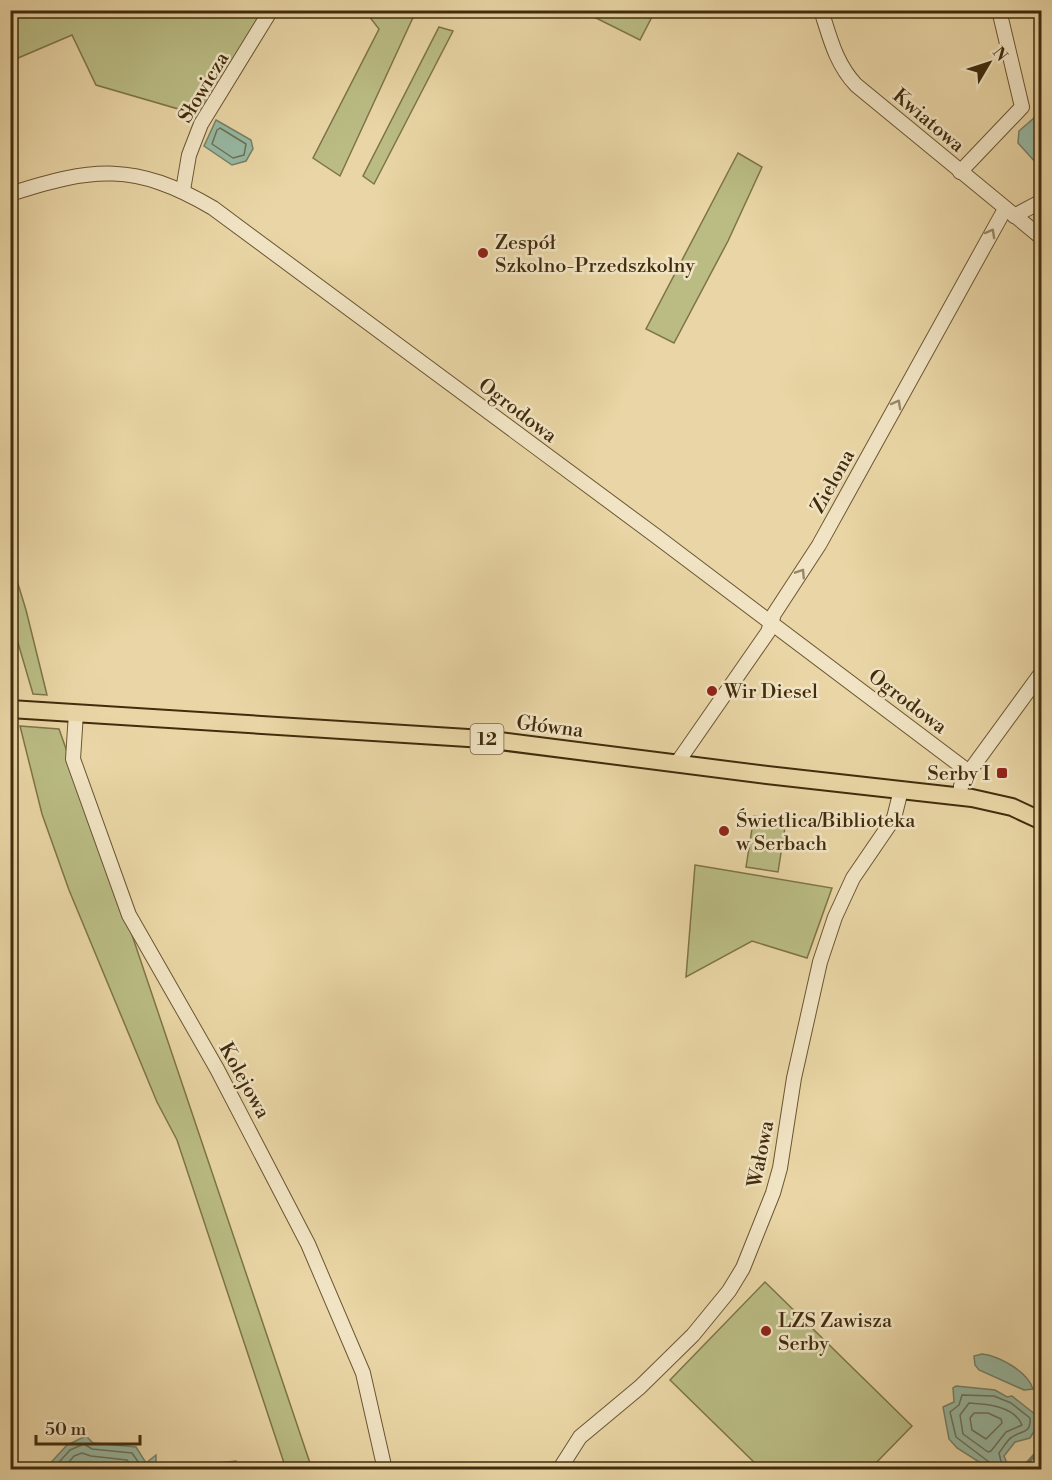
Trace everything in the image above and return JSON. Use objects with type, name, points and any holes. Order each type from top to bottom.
[{"type":"main road","name":"Główna","points":[[10,709],[473,738],[960,797],[1012,807],[1041,821]]},
{"type":"street","name":"Słowicza","points":[[183,190],[189,155],[201,124],[271,10]]},
{"type":"street","name":"Kwiatowa","points":[[821,10],[844,72],[960,172],[1041,237]]},
{"type":"street","points":[[960,172],[1023,107],[999,10]]},
{"type":"street","name":"Ogrodowa","points":[[10,194],[61,178],[92,173],[118,174],[149,179],[183,190],[213,208],[969,772]]},
{"type":"street","points":[[1010,212],[1041,201]]},
{"type":"street","name":"Zielona","points":[[677,763],[768,632],[771,623],[819,545],[1010,212]]},
{"type":"street","points":[[960,797],[961,786],[969,772],[1041,672]]},
{"type":"street","name":"Kolejowa","points":[[76,713],[73,759],[129,915],[270,1166],[313,1255],[363,1373],[385,1470]]},
{"type":"street","name":"Wałowa","points":[[559,1470],[580,1437],[640,1387],[693,1335],[729,1292],[743,1268],[778,1176],[794,1078],[820,962],[835,917],[854,878],[894,818],[901,790]]},
{"type":"green space","points":[[11,11],[262,11],[199,115],[96,85],[72,35],[11,61]]},
{"type":"green space","points":[[365,11],[416,11],[340,176],[313,158],[379,29]]},
{"type":"green space","points":[[582,11],[655,11],[640,40]]},
{"type":"green space","points":[[439,27],[453,31],[374,184],[363,176]]},
{"type":"green space","points":[[738,153],[762,167],[728,241],[674,343],[646,329]]},
{"type":"green space","points":[[11,561],[47,695],[33,694],[11,619]]},
{"type":"green space","points":[[20,726],[59,729],[131,932],[312,1469],[286,1469],[177,1140],[157,1102],[69,890],[42,814]]},
{"type":"green space","points":[[754,816],[786,821],[778,872],[746,867]]},
{"type":"green space","points":[[695,865],[832,888],[807,958],[752,941],[686,977]]},
{"type":"green space","name":"LZS Zawisza Serby","points":[[765,1282],[912,1426],[870,1469],[761,1469],[670,1380]]},
{"type":"water","points":[[1041,112],[1041,165],[1038,165],[1018,143],[1019,131]]},
{"type":"water","points":[[216,120],[251,140],[253,149],[246,161],[232,165],[204,146]]},
{"type":"water","points":[[982,1354],[1012,1366],[1025,1376],[1033,1389],[1024,1390],[979,1370],[975,1365],[974,1356]]},
{"type":"water","points":[[956,1386],[995,1390],[1007,1397],[1012,1396],[1036,1415],[1036,1428],[1030,1438],[1015,1442],[1004,1456],[1009,1468],[990,1469],[957,1448],[949,1439],[943,1407],[954,1402],[953,1388]]},
{"type":"water","points":[[86,1436],[93,1443],[136,1447],[146,1463],[156,1455],[156,1469],[45,1469],[67,1445]]},
{"type":"water","points":[[236,1461],[240,1469],[163,1469]]},
{"type":"waterway","points":[[1021,1470],[1042,1447]]},
{"type":"place","name":"Zespół Szkolno-Przedszkolny","points":[[483,253]]},
{"type":"place","name":"Wir Diesel","points":[[712,691]]},
{"type":"place","name":"Serby I","points":[[1002,773]]},
{"type":"place","name":"Świetlica/Biblioteka w Serbach","points":[[724,831]]},
{"type":"place","name":"LZS Zawisza Serby","points":[[766,1331]]}]
